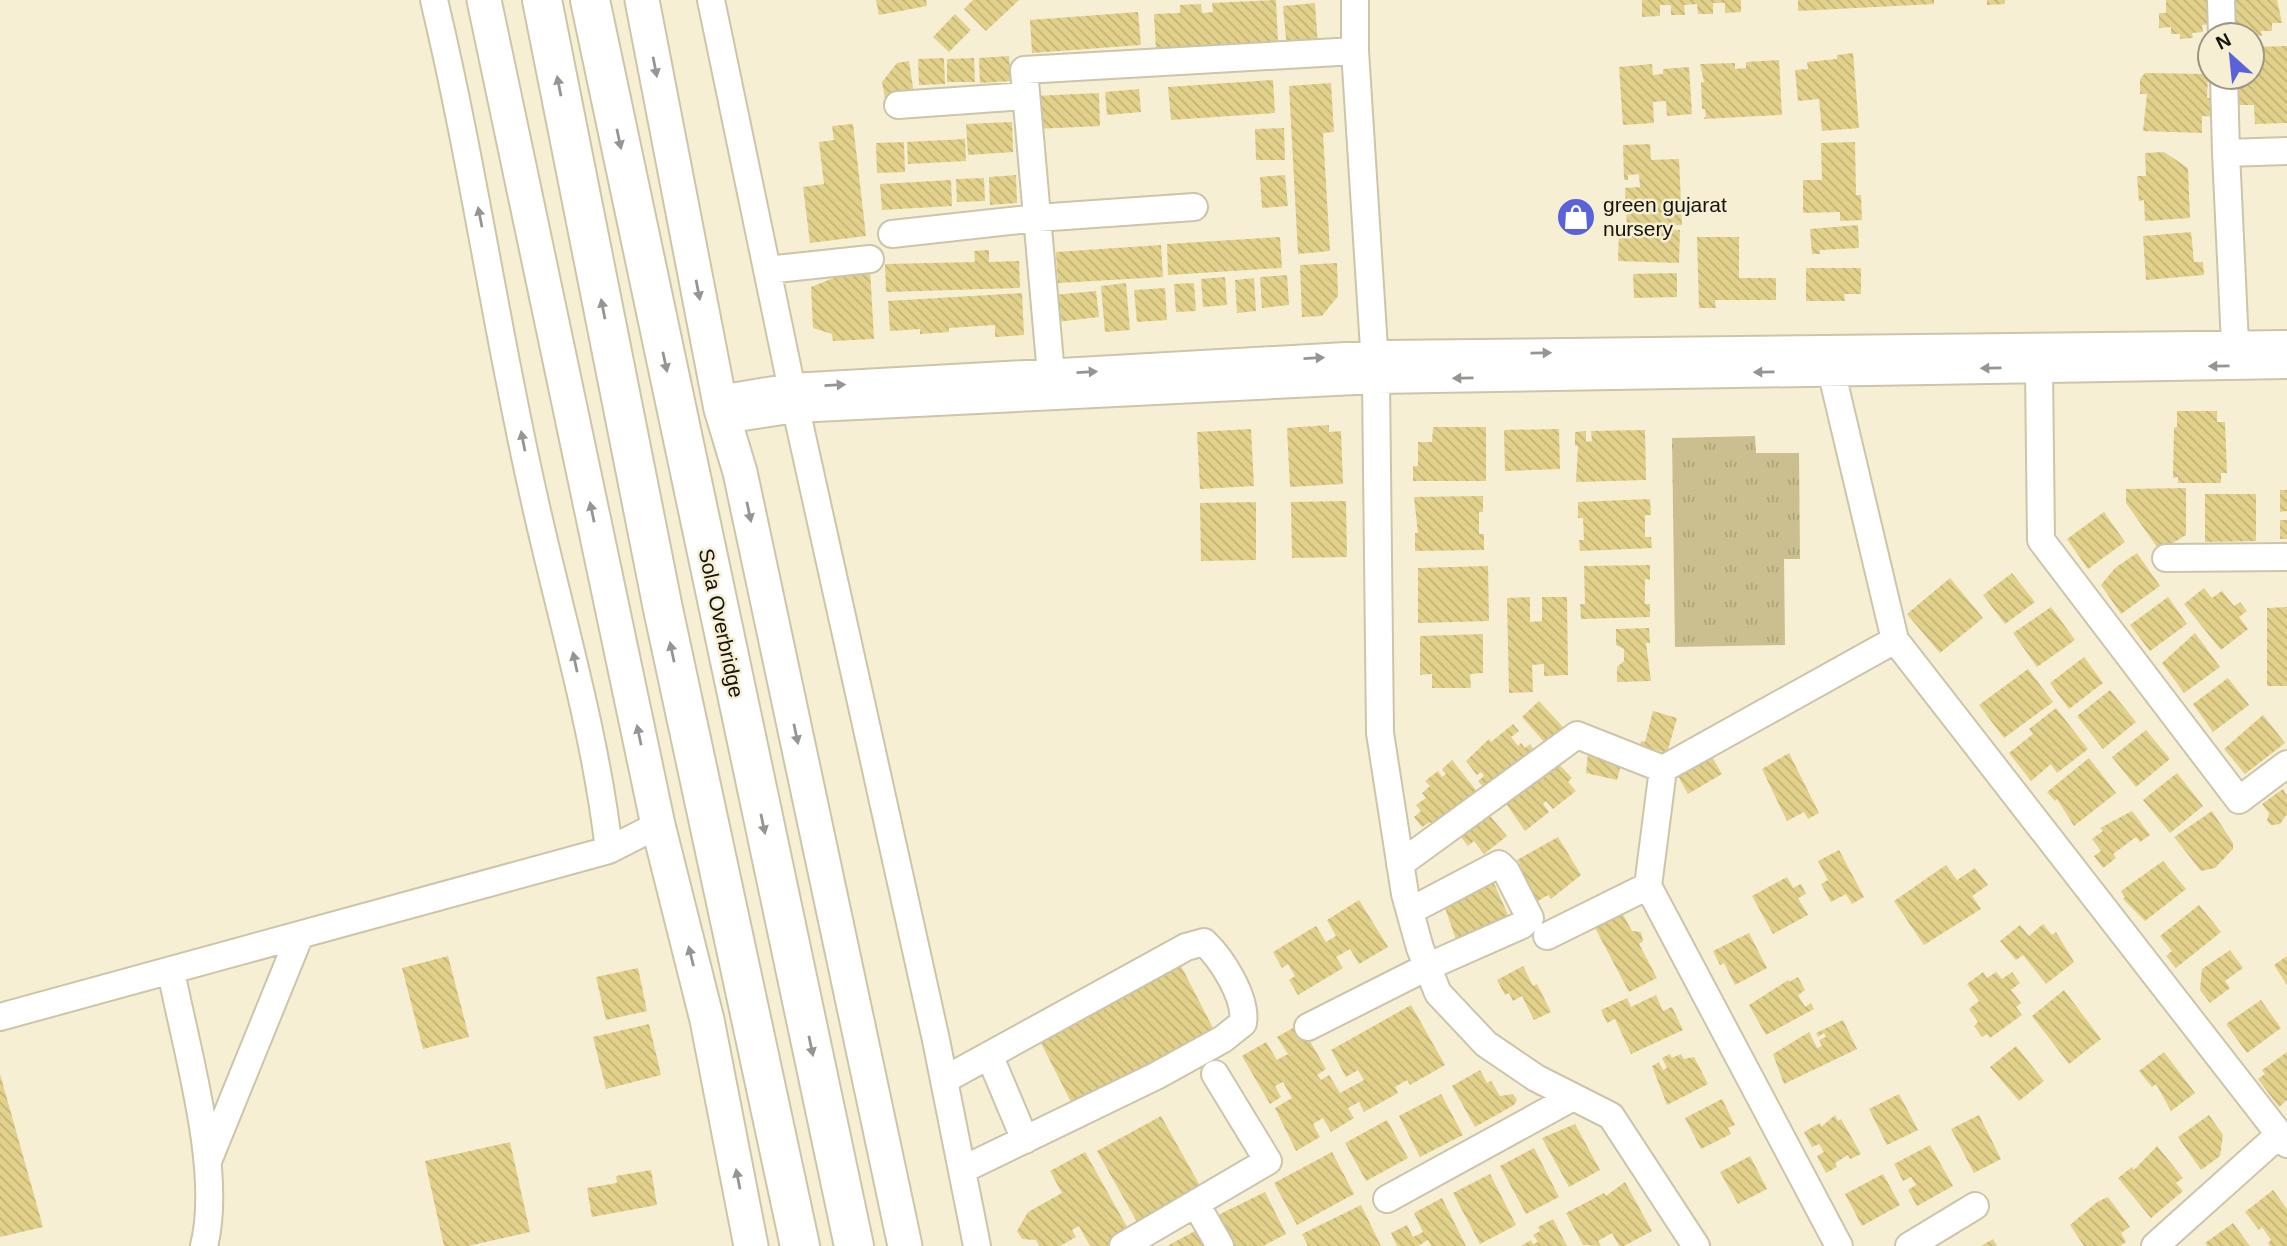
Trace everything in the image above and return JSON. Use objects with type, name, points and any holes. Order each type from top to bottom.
[{"type":"highway","points":[[542,0],[663,609],[800,1246]]},
{"type":"highway","name":"Sola Overbridge","points":[[590,0],[854,1246]]},
{"type":"main road","points":[[484,0],[658,825],[707,1020],[751,1246]]},
{"type":"main road","points":[[642,0],[721,409],[743,486],[905,1246]]},
{"type":"street","points":[[434,0],[466,143],[533,492],[570,639],[604,803],[610,850]]},
{"type":"street","points":[[711,0],[794,398],[944,1080],[977,1246]]},
{"type":"street","points":[[1355,0],[1355,51],[1374,367],[1380,733],[1410,911],[1438,993],[1486,1044],[1536,1078],[1611,1116],[1694,1245]]},
{"type":"street","points":[[2221,0],[2222,21]]},
{"type":"street","points":[[1051,374],[1024,70],[1355,51]]},
{"type":"street","points":[[2224,91],[2235,344]]},
{"type":"street","points":[[898,105],[1026,96]]},
{"type":"street","points":[[2226,153],[2287,151]]},
{"type":"street","points":[[892,234],[1037,218],[1194,207]]},
{"type":"street","points":[[767,270],[870,258]]},
{"type":"street","points":[[721,409],[794,398],[1051,374],[2287,344]]},
{"type":"street","points":[[794,398],[1374,367],[1831,370],[2287,365]]},
{"type":"street","points":[[2039,368],[2041,540],[2239,800],[2287,764]]},
{"type":"street","points":[[1831,370],[1895,640],[2283,1139],[2155,1246]]},
{"type":"street","points":[[2166,558],[2287,558]]},
{"type":"street","points":[[1663,769],[1895,640]]},
{"type":"street","points":[[1400,864],[1577,735],[1663,769]]},
{"type":"street","points":[[1663,769],[1648,886],[1839,1246]]},
{"type":"street","points":[[0,1017],[610,850],[658,825]]},
{"type":"street","points":[[1308,1027],[1427,967],[1522,925],[1530,918],[1506,871],[1499,864],[1410,911]]},
{"type":"street","points":[[1547,936],[1648,886]]},
{"type":"street","points":[[208,1161],[300,935]]},
{"type":"street","points":[[944,1080],[1186,947],[1204,942],[1216,953],[1245,1010],[1243,1023],[1223,1039],[1156,1076],[962,1170]]},
{"type":"street","points":[[171,971],[208,1161],[210,1221],[204,1246]]},
{"type":"street","points":[[990,1057],[1025,1140]]},
{"type":"street","points":[[1123,1246],[1268,1161],[1215,1074]]},
{"type":"street","points":[[1387,1199],[1573,1097]]},
{"type":"street","points":[[1196,1204],[1220,1246]]},
{"type":"street","points":[[1909,1246],[1975,1206]]},
{"type":"green space","points":[[1755,436],[1756,453],[1799,453],[1800,559],[1784,559],[1785,645],[1675,647],[1672,438]]},
{"type":"building","points":[[876,0],[926,0],[927,6],[879,15]]},
{"type":"building","points":[[973,0],[1019,0],[986,31],[964,9]]},
{"type":"building","points":[[1276,0],[1278,43],[1156,49],[1154,14],[1180,13],[1180,5],[1201,4],[1202,13],[1213,12],[1212,3]]},
{"type":"building","points":[[1642,0],[1741,0],[1741,12],[1725,13],[1725,3],[1713,3],[1713,14],[1698,14],[1697,4],[1684,5],[1685,15],[1671,15],[1671,5],[1660,5],[1660,16],[1642,17]]},
{"type":"building","points":[[1798,0],[1934,0],[1934,4],[1798,11]]},
{"type":"building","points":[[1987,0],[2005,0],[2005,4],[1987,5]]},
{"type":"building","points":[[2166,0],[2207,0],[2212,21],[2196,21],[2193,38],[2180,39],[2180,34],[2171,34],[2171,27],[2159,28],[2159,13],[2166,13]]},
{"type":"building","points":[[2235,0],[2277,0],[2282,23],[2272,23],[2272,31],[2266,31],[2266,21],[2229,21],[2228,12],[2236,11]]},
{"type":"building","points":[[1315,3],[1318,47],[1287,50],[1283,6]]},
{"type":"building","points":[[1138,12],[1141,45],[1032,53],[1030,20]]},
{"type":"building","points":[[955,14],[971,30],[949,52],[933,37]]},
{"type":"building","points":[[2287,46],[2287,123],[2255,124],[2254,105],[2230,105],[2230,91],[2266,91],[2266,47]]},
{"type":"building","points":[[1853,53],[1859,128],[1822,131],[1819,99],[1798,101],[1795,70],[1808,69],[1807,62],[1837,59],[1837,55]]},
{"type":"building","points":[[1009,56],[1011,81],[980,83],[979,58]]},
{"type":"building","points":[[944,58],[945,84],[919,85],[918,59]]},
{"type":"building","points":[[974,58],[975,82],[947,82],[947,59]]},
{"type":"building","points":[[1779,60],[1782,115],[1703,119],[1706,116],[1705,109],[1702,109],[1701,82],[1704,82],[1700,64],[1735,63],[1735,69],[1746,68],[1746,62]]},
{"type":"building","points":[[909,61],[914,94],[885,98],[882,82],[897,63]]},
{"type":"building","points":[[1652,64],[1653,75],[1663,74],[1663,69],[1689,67],[1692,114],[1667,116],[1666,101],[1653,102],[1654,123],[1623,125],[1619,67]]},
{"type":"building","points":[[2145,73],[2196,74],[2196,91],[2207,91],[2207,98],[2221,98],[2221,117],[2202,116],[2202,133],[2143,131],[2147,94],[2140,94],[2140,79]]},
{"type":"building","points":[[1273,80],[1275,113],[1171,120],[1168,87]]},
{"type":"building","points":[[1331,83],[1334,132],[1323,133],[1330,251],[1298,254],[1289,86]]},
{"type":"building","points":[[1139,89],[1141,112],[1107,115],[1105,92]]},
{"type":"building","points":[[1099,93],[1100,126],[1035,129],[1034,96]]},
{"type":"building","points":[[1012,122],[1013,152],[968,155],[966,124]]},
{"type":"building","points":[[853,124],[866,236],[810,243],[803,187],[824,184],[819,142],[834,140],[832,126]]},
{"type":"building","points":[[1284,128],[1285,160],[1256,160],[1255,129]]},
{"type":"building","points":[[965,139],[966,161],[908,164],[907,142]]},
{"type":"building","points":[[904,142],[905,172],[877,173],[876,143]]},
{"type":"building","points":[[1855,142],[1856,195],[1861,195],[1862,220],[1840,221],[1840,212],[1803,213],[1803,180],[1822,180],[1821,143]]},
{"type":"building","points":[[1650,144],[1651,160],[1679,159],[1682,225],[1627,227],[1625,188],[1640,187],[1639,174],[1628,175],[1628,180],[1624,180],[1623,145]]},
{"type":"building","points":[[2164,152],[2188,168],[2190,218],[2145,221],[2144,200],[2139,201],[2137,176],[2146,176],[2145,153]]},
{"type":"building","points":[[1016,175],[1017,203],[990,205],[989,177]]},
{"type":"building","points":[[1285,175],[1288,206],[1262,208],[1260,177]]},
{"type":"building","points":[[984,178],[985,201],[957,202],[956,179]]},
{"type":"building","points":[[951,180],[952,206],[882,210],[880,184]]},
{"type":"building","points":[[1858,225],[1859,248],[1820,250],[1820,254],[1812,254],[1810,229]]},
{"type":"building","points":[[1619,229],[1680,230],[1679,263],[1618,261]]},
{"type":"building","points":[[2191,232],[2194,262],[2203,262],[2204,275],[2146,280],[2143,236]]},
{"type":"building","points":[[1280,237],[1282,268],[1168,275],[1167,244]]},
{"type":"building","points":[[1697,237],[1739,237],[1739,278],[1776,278],[1776,300],[1715,300],[1716,308],[1699,308]]},
{"type":"building","points":[[1161,245],[1163,277],[1058,283],[1056,252]]},
{"type":"building","points":[[989,250],[989,262],[1019,261],[1020,288],[886,292],[885,264],[975,262],[974,251]]},
{"type":"building","points":[[1337,263],[1338,296],[1322,316],[1302,317],[1300,265]]},
{"type":"building","points":[[1806,268],[1861,268],[1861,294],[1844,294],[1845,301],[1806,301]]},
{"type":"building","points":[[870,269],[874,339],[833,341],[832,334],[813,328],[811,287],[841,275],[841,271]]},
{"type":"building","points":[[1677,273],[1677,297],[1634,298],[1633,274]]},
{"type":"building","points":[[1287,275],[1289,305],[1262,308],[1260,277]]},
{"type":"building","points":[[1225,277],[1227,305],[1203,307],[1201,279]]},
{"type":"building","points":[[1254,278],[1256,311],[1237,313],[1235,280]]},
{"type":"building","points":[[1126,283],[1130,330],[1105,332],[1101,286]]},
{"type":"building","points":[[1194,283],[1196,311],[1176,312],[1174,284]]},
{"type":"building","points":[[1165,288],[1167,320],[1137,322],[1134,290]]},
{"type":"building","points":[[1096,291],[1099,317],[1056,322],[1054,295]]},
{"type":"building","points":[[1022,293],[1024,335],[995,337],[995,325],[949,328],[949,332],[920,334],[920,329],[890,331],[888,301]]},
{"type":"building","points":[[2177,411],[2217,411],[2217,422],[2225,422],[2227,473],[2221,473],[2221,483],[2178,483],[2178,477],[2173,478]]},
{"type":"building","points":[[1329,425],[1329,432],[1341,431],[1343,484],[1290,487],[1287,428]]},
{"type":"building","points":[[1433,427],[1486,427],[1486,481],[1413,481],[1413,466],[1418,466],[1418,442],[1432,442]]},
{"type":"building","points":[[1251,429],[1254,486],[1200,489],[1197,432]]},
{"type":"building","points":[[1559,429],[1560,469],[1505,471],[1504,430]]},
{"type":"building","points":[[1645,430],[1646,480],[1576,482],[1578,446],[1575,446],[1575,432],[1586,431],[1586,442],[1592,441],[1591,431]]},
{"type":"building","points":[[2186,488],[2186,535],[2160,551],[2126,503],[2126,489]]},
{"type":"building","points":[[2280,490],[2287,490],[2287,511],[2280,512]]},
{"type":"building","points":[[2205,494],[2256,494],[2256,541],[2205,542]]},
{"type":"building","points":[[1483,496],[1483,512],[1479,512],[1479,534],[1484,534],[1484,550],[1415,551],[1415,533],[1418,533],[1414,497]]},
{"type":"building","points":[[1650,499],[1651,515],[1645,515],[1645,537],[1651,537],[1652,548],[1580,551],[1579,540],[1584,540],[1583,518],[1578,518],[1578,502]]},
{"type":"building","points":[[1346,501],[1347,557],[1292,558],[1291,502]]},
{"type":"building","points":[[1256,502],[1256,560],[1201,561],[1200,503]]},
{"type":"building","points":[[2104,512],[2125,542],[2088,569],[2067,539]]},
{"type":"building","points":[[2280,520],[2287,520],[2287,539],[2280,539]]},
{"type":"building","points":[[2137,553],[2160,586],[2121,614],[2101,585],[2115,568]]},
{"type":"building","points":[[1650,565],[1650,580],[1645,579],[1645,604],[1650,604],[1650,617],[1581,619],[1580,604],[1585,604],[1584,566]]},
{"type":"building","points":[[1488,566],[1489,621],[1418,623],[1418,568]]},
{"type":"building","points":[[2012,573],[2035,602],[2005,624],[1983,595]]},
{"type":"building","points":[[1950,578],[1983,618],[1940,653],[1907,614]]},
{"type":"building","points":[[2204,588],[2212,598],[2222,591],[2234,606],[2240,602],[2247,611],[2239,617],[2248,629],[2221,650],[2184,604]]},
{"type":"building","points":[[1530,597],[1530,622],[1542,621],[1542,597],[1567,597],[1568,675],[1544,676],[1544,664],[1532,665],[1533,692],[1509,693],[1507,598]]},
{"type":"building","points":[[2168,597],[2187,624],[2150,651],[2130,625]]},
{"type":"building","points":[[2051,607],[2075,640],[2037,667],[2013,633]]},
{"type":"building","points":[[2287,607],[2287,686],[2267,686],[2267,608]]},
{"type":"building","points":[[1649,628],[1650,643],[1646,643],[1651,681],[1617,682],[1617,667],[1624,661],[1624,649],[1616,645],[1616,629]]},
{"type":"building","points":[[2195,633],[2220,667],[2184,693],[2162,663]]},
{"type":"building","points":[[1483,634],[1483,673],[1470,674],[1471,688],[1432,688],[1432,674],[1420,675],[1420,636]]},
{"type":"building","points":[[2084,657],[2103,683],[2069,709],[2050,683]]},
{"type":"building","points":[[2028,669],[2053,702],[2004,738],[1979,705]]},
{"type":"building","points":[[2228,678],[2249,705],[2213,732],[2193,704]]},
{"type":"building","points":[[2110,690],[2136,722],[2103,749],[2077,716]]},
{"type":"building","points":[[1539,701],[1563,727],[1545,743],[1522,717]]},
{"type":"building","points":[[2056,708],[2088,749],[2057,773],[2051,764],[2031,781],[2009,753],[2033,734],[2029,729]]},
{"type":"building","points":[[1653,711],[1677,718],[1667,753],[1640,746],[1641,741],[1645,742]]},
{"type":"building","points":[[2263,715],[2285,743],[2245,774],[2224,749]]},
{"type":"building","points":[[1513,724],[1519,731],[1511,737],[1518,746],[1521,743],[1525,748],[1530,744],[1533,749],[1484,788],[1478,781],[1484,776],[1481,772],[1477,775],[1466,761],[1489,739],[1491,742]]},
{"type":"building","points":[[2146,730],[2170,759],[2136,787],[2112,757]]},
{"type":"building","points":[[1708,750],[1722,774],[1688,794],[1674,769]]},
{"type":"building","points":[[1588,753],[1622,761],[1617,780],[1586,773]]},
{"type":"building","points":[[1789,753],[1819,813],[1808,819],[1804,812],[1787,821],[1762,769]]},
{"type":"building","points":[[1552,757],[1572,778],[1568,782],[1576,791],[1553,809],[1546,801],[1543,804],[1549,812],[1525,831],[1505,802]]},
{"type":"building","points":[[2089,758],[2116,793],[2074,826],[2057,799],[2055,801],[2047,792]]},
{"type":"building","points":[[1452,760],[1479,794],[1433,826],[1430,822],[1422,827],[1414,817],[1421,811],[1416,805],[1426,798],[1422,793],[1430,786],[1425,781],[1438,771],[1442,777],[1446,774],[1442,769]]},
{"type":"building","points":[[2177,773],[2203,806],[2170,833],[2143,800]]},
{"type":"building","points":[[2283,789],[2287,796],[2287,814],[2280,824],[2271,825],[2267,821],[2269,813],[2262,804]]},
{"type":"building","points":[[1485,810],[1507,836],[1484,854],[1474,841],[1468,846],[1457,832]]},
{"type":"building","points":[[2132,811],[2150,835],[2140,842],[2136,837],[2113,854],[2116,858],[2103,868],[2094,856],[2101,851],[2092,839],[2103,831],[2100,828]]},
{"type":"building","points":[[2212,811],[2233,843],[2233,849],[2215,868],[2201,871],[2174,837]]},
{"type":"building","points":[[1558,837],[1581,875],[1551,899],[1548,895],[1535,903],[1513,868],[1520,864],[1517,860]]},
{"type":"building","points":[[1839,850],[1864,897],[1852,904],[1846,894],[1831,902],[1821,884],[1828,880],[1818,861]]},
{"type":"building","points":[[2163,861],[2186,889],[2145,921],[2123,899],[2125,897],[2121,891]]},
{"type":"building","points":[[1946,865],[1957,880],[1975,868],[1988,885],[1972,896],[1981,909],[1924,945],[1894,901]]},
{"type":"building","points":[[1787,877],[1793,888],[1801,884],[1806,894],[1798,898],[1808,915],[1773,934],[1752,896]]},
{"type":"building","points":[[1492,879],[1512,924],[1459,948],[1443,902]]},
{"type":"building","points":[[1359,900],[1388,947],[1359,964],[1350,949],[1336,957],[1343,968],[1298,995],[1289,980],[1295,976],[1288,964],[1282,968],[1273,952],[1316,926],[1326,942],[1336,936],[1327,920]]},
{"type":"building","points":[[2199,905],[2221,932],[2176,968],[2166,956],[2172,951],[2160,936]]},
{"type":"building","points":[[1620,909],[1632,931],[1641,932],[1643,941],[1639,944],[1657,978],[1629,992],[1593,924]]},
{"type":"building","points":[[2043,924],[2052,935],[2056,932],[2074,962],[2046,984],[2023,955],[2016,960],[2000,941],[2020,925],[2029,936]]},
{"type":"building","points":[[1749,933],[1767,968],[1735,985],[1724,963],[1720,965],[1713,951]]},
{"type":"building","points":[[2230,950],[2243,968],[2225,981],[2230,988],[2210,1003],[2200,990],[2202,969]]},
{"type":"building","points":[[448,956],[469,1037],[423,1049],[402,968]]},
{"type":"building","points":[[2287,956],[2287,985],[2274,965]]},
{"type":"building","points":[[1179,962],[1215,1032],[1073,1106],[1037,1035]]},
{"type":"building","points":[[1523,966],[1533,986],[1537,984],[1551,1012],[1534,1020],[1522,996],[1513,1001],[1509,993],[1505,995],[1497,980]]},
{"type":"building","points":[[638,968],[647,1011],[606,1020],[596,977]]},
{"type":"building","points":[[1983,972],[1987,978],[1996,972],[2002,979],[2012,972],[2020,983],[2011,990],[2021,1003],[2016,1007],[2022,1015],[1990,1038],[1987,1034],[1982,1037],[1974,1026],[1978,1022],[1969,1009],[1979,1001],[1967,984]]},
{"type":"building","points":[[1798,977],[1805,990],[1798,995],[1805,1007],[1811,1003],[1814,1009],[1766,1035],[1749,1005],[1788,980],[1789,982]]},
{"type":"building","points":[[2064,990],[2101,1039],[2069,1064],[2032,1016]]},
{"type":"building","points":[[1656,995],[1663,1011],[1672,1007],[1683,1030],[1631,1054],[1615,1019],[1607,1023],[1601,1010],[1627,998],[1631,1007]]},
{"type":"building","points":[[2261,1000],[2281,1028],[2247,1053],[2226,1024]]},
{"type":"building","points":[[1411,1005],[1445,1065],[1410,1085],[1407,1080],[1395,1087],[1398,1093],[1364,1112],[1359,1102],[1348,1108],[1354,1118],[1331,1132],[1323,1118],[1313,1124],[1320,1137],[1296,1151],[1275,1108],[1292,1098],[1283,1082],[1275,1086],[1281,1097],[1270,1104],[1242,1056],[1266,1042],[1277,1060],[1288,1054],[1277,1037],[1300,1024],[1326,1069],[1317,1075],[1321,1080],[1329,1075],[1340,1093],[1364,1080],[1358,1070],[1346,1077],[1331,1050]]},
{"type":"building","points":[[1843,1020],[1857,1049],[1784,1084],[1773,1054],[1809,1032],[1817,1048],[1822,1046],[1819,1040],[1826,1037],[1824,1033],[1818,1037],[1816,1033]]},
{"type":"building","points":[[649,1024],[661,1075],[606,1089],[593,1037]]},
{"type":"building","points":[[2016,1046],[2044,1081],[2019,1101],[1990,1067]]},
{"type":"building","points":[[2164,1052],[2195,1093],[2171,1111],[2156,1084],[2152,1087],[2139,1071]]},
{"type":"building","points":[[2287,1052],[2287,1100],[2279,1107],[2258,1079],[2265,1074],[2262,1070]]},
{"type":"building","points":[[1670,1054],[1672,1058],[1681,1054],[1684,1059],[1694,1057],[1708,1084],[1667,1105],[1652,1066],[1659,1062],[1663,1070],[1667,1068],[1662,1058]]},
{"type":"building","points":[[1480,1070],[1487,1083],[1491,1081],[1500,1096],[1513,1094],[1517,1100],[1514,1105],[1475,1127],[1452,1086]]},
{"type":"building","points":[[0,1074],[43,1227],[0,1237]]},
{"type":"building","points":[[1441,1094],[1463,1135],[1420,1157],[1399,1116]]},
{"type":"building","points":[[1899,1094],[1918,1130],[1887,1145],[1869,1109]]},
{"type":"building","points":[[1722,1099],[1735,1125],[1728,1128],[1731,1134],[1701,1149],[1685,1118]]},
{"type":"building","points":[[1835,1115],[1838,1121],[1841,1119],[1861,1154],[1850,1159],[1848,1155],[1835,1163],[1837,1167],[1826,1173],[1817,1156],[1824,1152],[1819,1144],[1812,1147],[1804,1132],[1820,1123],[1821,1127]]},
{"type":"building","points":[[1979,1115],[2001,1159],[1974,1173],[1951,1129]]},
{"type":"building","points":[[2209,1115],[2223,1135],[2220,1156],[2201,1170],[2178,1137]]},
{"type":"building","points":[[1161,1116],[1204,1193],[1141,1229],[1097,1151]]},
{"type":"building","points":[[1387,1120],[1408,1158],[1366,1181],[1345,1143]]},
{"type":"building","points":[[1575,1124],[1600,1170],[1569,1187],[1542,1138]]},
{"type":"building","points":[[510,1142],[530,1232],[468,1246],[444,1246],[425,1161]]},
{"type":"building","points":[[1930,1145],[1953,1186],[1917,1206],[1908,1190],[1916,1185],[1911,1177],[1903,1181],[1894,1164]]},
{"type":"building","points":[[2157,1146],[2183,1178],[2176,1183],[2183,1191],[2151,1218],[2118,1178],[2132,1167],[2134,1170]]},
{"type":"building","points":[[1534,1148],[1559,1197],[1526,1214],[1500,1166]]},
{"type":"building","points":[[1085,1152],[1131,1234],[1109,1246],[1090,1246],[1079,1226],[1072,1230],[1076,1237],[1060,1246],[1039,1246],[1036,1240],[1022,1239],[1017,1231],[1028,1212],[1062,1193],[1050,1171]]},
{"type":"building","points":[[1332,1152],[1354,1194],[1297,1225],[1274,1183]]},
{"type":"building","points":[[1750,1156],[1767,1189],[1738,1204],[1720,1172]]},
{"type":"building","points":[[651,1170],[657,1205],[592,1217],[587,1188],[617,1183],[616,1176]]},
{"type":"building","points":[[1490,1174],[1516,1225],[1480,1244],[1453,1193]]},
{"type":"building","points":[[1883,1174],[1900,1205],[1862,1226],[1845,1194]]},
{"type":"building","points":[[1625,1182],[1652,1231],[1624,1246],[1619,1246],[1612,1233],[1598,1241],[1601,1246],[1583,1245],[1566,1213],[1604,1193],[1606,1196]]},
{"type":"building","points":[[2273,1190],[2287,1209],[2287,1246],[2270,1246],[2268,1243],[2271,1240],[2262,1227],[2259,1230],[2245,1212]]},
{"type":"building","points":[[1265,1192],[1286,1234],[1263,1246],[1219,1246],[1206,1221]]},
{"type":"building","points":[[2108,1197],[2130,1227],[2121,1233],[2126,1242],[2120,1246],[2084,1246],[2070,1225],[2097,1202]]},
{"type":"building","points":[[1442,1198],[1466,1246],[1431,1246],[1428,1240],[1418,1246],[1397,1246],[1391,1233],[1407,1225],[1413,1237],[1423,1232],[1414,1213]]},
{"type":"building","points":[[1361,1205],[1381,1246],[1308,1246],[1302,1234]]},
{"type":"building","points":[[1553,1219],[1567,1246],[1521,1246],[1531,1240],[1533,1244],[1538,1242],[1533,1235],[1540,1231],[1538,1227]]},
{"type":"building","points":[[2233,1223],[2250,1246],[2207,1246],[2205,1243]]},
{"type":"building","points":[[1195,1231],[1203,1246],[1167,1246]]},
{"type":"building","points":[[1993,1239],[1997,1246],[1981,1246]]},
{"type":"place","name":"green gujarat nursery","points":[[1576,217]]}]
